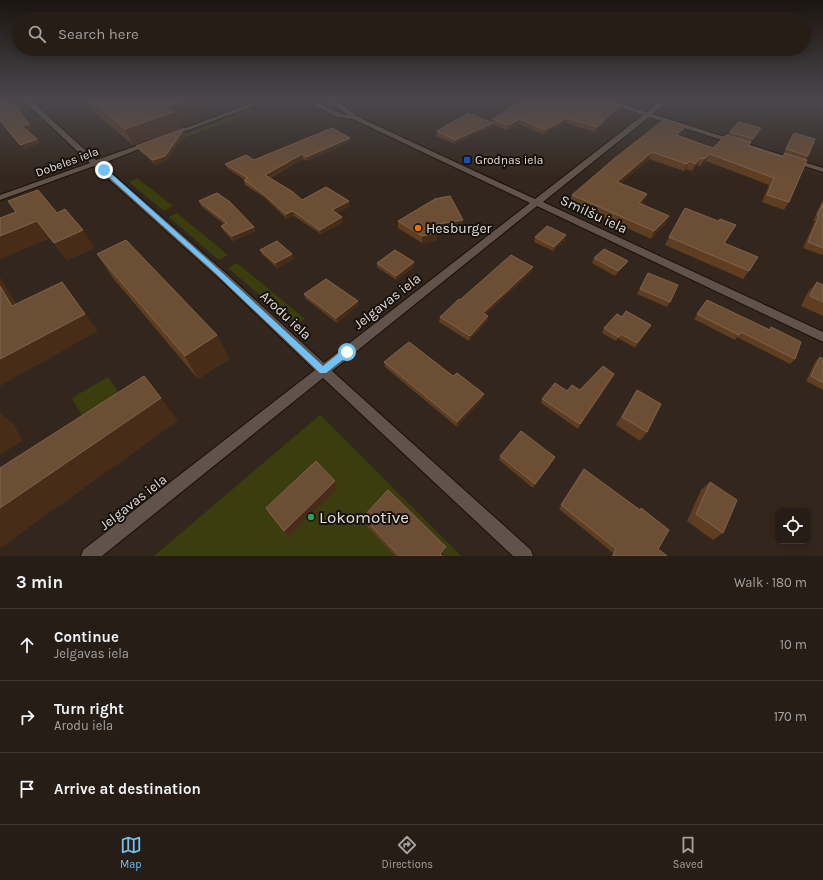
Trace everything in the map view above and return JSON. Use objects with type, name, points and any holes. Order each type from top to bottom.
[{"type":"street","name":"Arodu iela","points":[[53,125],[215,270],[342,389],[525,556]]},
{"type":"street","name":"Dobeles iela","points":[[0,198],[198,125]]},
{"type":"street","name":"Smilšu iela","points":[[371,125],[823,337]]},
{"type":"street","name":"Jelgavas iela","points":[[89,556],[634,125]]},
{"type":"street","points":[[682,125],[823,170]]},
{"type":"shaded area","points":[[209,125],[218,125],[178,140],[175,138]]},
{"type":"shaded area","points":[[138,178],[173,206],[164,211],[129,182]]},
{"type":"shaded area","points":[[177,213],[228,255],[219,260],[169,217]]},
{"type":"shaded area","points":[[237,263],[305,319],[300,322],[288,319],[228,268]]},
{"type":"shaded area","points":[[108,377],[124,400],[86,423],[72,398]]},
{"type":"shaded area","name":"Lokomotīve","points":[[320,415],[461,556],[154,556]]},
{"type":"building","points":[[4,125],[26,125],[22,126],[37,139],[20,145]]},
{"type":"building","points":[[120,125],[137,125],[125,129]]},
{"type":"building","points":[[447,125],[489,125],[455,140],[437,131]]},
{"type":"building","points":[[534,125],[554,125],[545,130]]},
{"type":"building","points":[[657,125],[683,125],[686,126],[676,135],[713,148],[726,135],[751,142],[748,146],[783,157],[785,153],[807,160],[789,202],[767,195],[774,178],[710,154],[704,159],[701,158],[695,164],[690,161],[687,164],[652,152],[617,182],[647,194],[639,203],[669,216],[654,231],[572,195],[615,158]]},
{"type":"building","points":[[736,125],[750,125],[761,128],[753,139],[730,132]]},
{"type":"building","points":[[185,128],[165,156],[153,160],[136,146]]},
{"type":"building","points":[[332,128],[350,138],[306,157],[302,154],[265,175],[293,192],[302,200],[326,187],[349,201],[332,210],[342,217],[320,230],[293,211],[286,214],[262,193],[244,180],[248,178],[225,164],[246,155],[254,160]]},
{"type":"building","points":[[794,133],[815,139],[808,156],[786,149]]},
{"type":"building","points":[[38,190],[57,213],[65,209],[83,230],[54,243],[37,221],[0,236],[0,218],[16,212],[8,201]]},
{"type":"building","points":[[217,193],[230,202],[254,227],[232,236],[221,226],[227,223],[199,201]]},
{"type":"building","points":[[450,196],[463,220],[433,225],[437,233],[422,236],[398,221],[435,199]]},
{"type":"building","points":[[823,203],[823,248],[808,242],[819,216],[817,215]]},
{"type":"building","points":[[685,208],[718,221],[720,219],[736,225],[724,243],[758,257],[749,271],[669,237]]},
{"type":"building","points":[[547,226],[566,235],[554,247],[535,237]]},
{"type":"building","points":[[126,240],[217,335],[185,356],[97,254]]},
{"type":"building","points":[[277,241],[292,254],[275,263],[260,250]]},
{"type":"building","points":[[604,249],[628,261],[618,271],[594,258]]},
{"type":"building","points":[[395,250],[414,262],[396,276],[377,263]]},
{"type":"building","points":[[511,255],[533,267],[483,313],[488,316],[470,336],[440,317],[459,299],[460,300]]},
{"type":"building","points":[[648,273],[678,285],[670,302],[640,289]]},
{"type":"building","points":[[326,279],[358,301],[336,318],[304,294]]},
{"type":"building","points":[[62,282],[85,314],[0,359],[0,286],[12,306]]},
{"type":"building","points":[[817,282],[823,285],[823,302],[810,296]]},
{"type":"building","points":[[707,300],[770,330],[771,327],[801,342],[795,359],[741,332],[739,335],[697,314]]},
{"type":"building","points":[[626,311],[651,325],[637,343],[621,334],[618,337],[604,328],[617,314],[622,317]]},
{"type":"building","points":[[409,342],[453,376],[457,373],[484,394],[457,422],[384,362]]},
{"type":"building","points":[[820,357],[823,359],[823,383],[811,376]]},
{"type":"building","points":[[603,366],[614,374],[580,424],[542,399],[555,383],[567,391],[572,385],[580,390]]},
{"type":"building","points":[[144,376],[161,398],[0,508],[0,468]]},
{"type":"building","points":[[637,390],[661,404],[647,432],[622,417]]},
{"type":"building","points":[[521,431],[555,457],[535,484],[500,456]]},
{"type":"building","points":[[316,461],[335,481],[284,531],[266,508]]},
{"type":"building","points":[[584,469],[640,510],[641,508],[669,530],[658,549],[667,556],[613,556],[616,549],[561,505]]},
{"type":"building","points":[[710,482],[737,500],[723,533],[696,514]]},
{"type":"building","points":[[388,490],[446,547],[440,554],[442,556],[399,556],[363,517]]},
{"type":"place","name":"Grodņas iela","points":[[467,160]]},
{"type":"place","name":"Hesburger","points":[[418,228]]},
{"type":"place","name":"Lokomotīve","points":[[311,517]]},
{"type":"route","points":[[104,170],[323,370],[347,352]]}]
